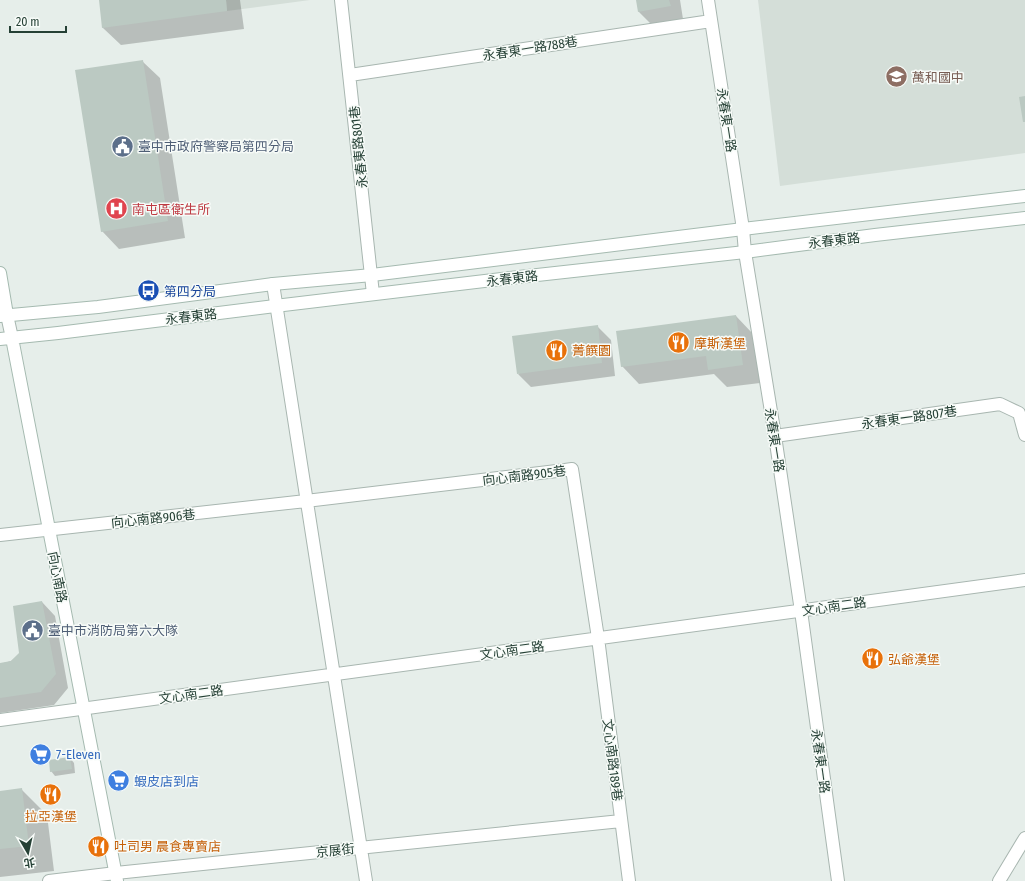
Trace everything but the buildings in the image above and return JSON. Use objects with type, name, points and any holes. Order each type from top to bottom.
[{"type":"street","name":"永春東路801巷","points":[[341,0],[373,294]]},
{"type":"street","name":"永春東一路","points":[[708,0],[744,229],[745,252],[775,436],[801,611],[838,881]]},
{"type":"street","name":"永春東一路788巷","points":[[350,75],[711,20]]},
{"type":"street","name":"永春東路","points":[[3,316],[98,307],[273,284],[372,275],[1025,196]]},
{"type":"street","name":"永春東路","points":[[6,339],[373,294],[745,252],[875,235],[1025,218]]},
{"type":"street","name":"向心南路","points":[[0,273],[6,339],[49,530],[116,877]]},
{"type":"street","points":[[273,284],[366,881]]},
{"type":"street","name":"永春東一路807巷","points":[[775,436],[1000,404],[1019,413],[1025,436]]},
{"type":"street","name":"向心南路905巷","points":[[306,501],[572,469],[598,638]]},
{"type":"street","name":"向心南路906巷","points":[[0,535],[306,501]]},
{"type":"street","name":"文心南二路","points":[[0,720],[1025,580]]},
{"type":"street","name":"文心南路189巷","points":[[598,638],[629,881]]},
{"type":"street","name":"京展街","points":[[49,881],[116,877],[361,848],[621,821]]},
{"type":"street","points":[[999,881],[1025,838]]},
{"type":"shaded area","points":[[226,0],[310,0],[227,11]]},
{"type":"shaded area","name":"萬和國中","points":[[758,0],[1025,0],[1025,153],[780,186]]},
{"type":"place","name":"萬和國中","points":[[896,77]]},
{"type":"place","name":"臺中市政府警察局第四分局","points":[[122,146]]},
{"type":"place","name":"南屯區衛生所","points":[[117,209]]},
{"type":"place","name":"第四分局","points":[[149,291]]},
{"type":"place","name":"摩斯漢堡","points":[[679,343]]},
{"type":"place","name":"菁饌園","points":[[557,350]]},
{"type":"place","name":"臺中市消防局第六大隊","points":[[32,630]]},
{"type":"place","name":"弘爺漢堡","points":[[873,659]]},
{"type":"place","name":"7-Eleven","points":[[41,754]]},
{"type":"place","name":"蝦皮店到店","points":[[118,781]]},
{"type":"place","name":"拉亞漢堡","points":[[51,794]]},
{"type":"place","name":"吐司男 晨食專賣店","points":[[99,846]]}]
